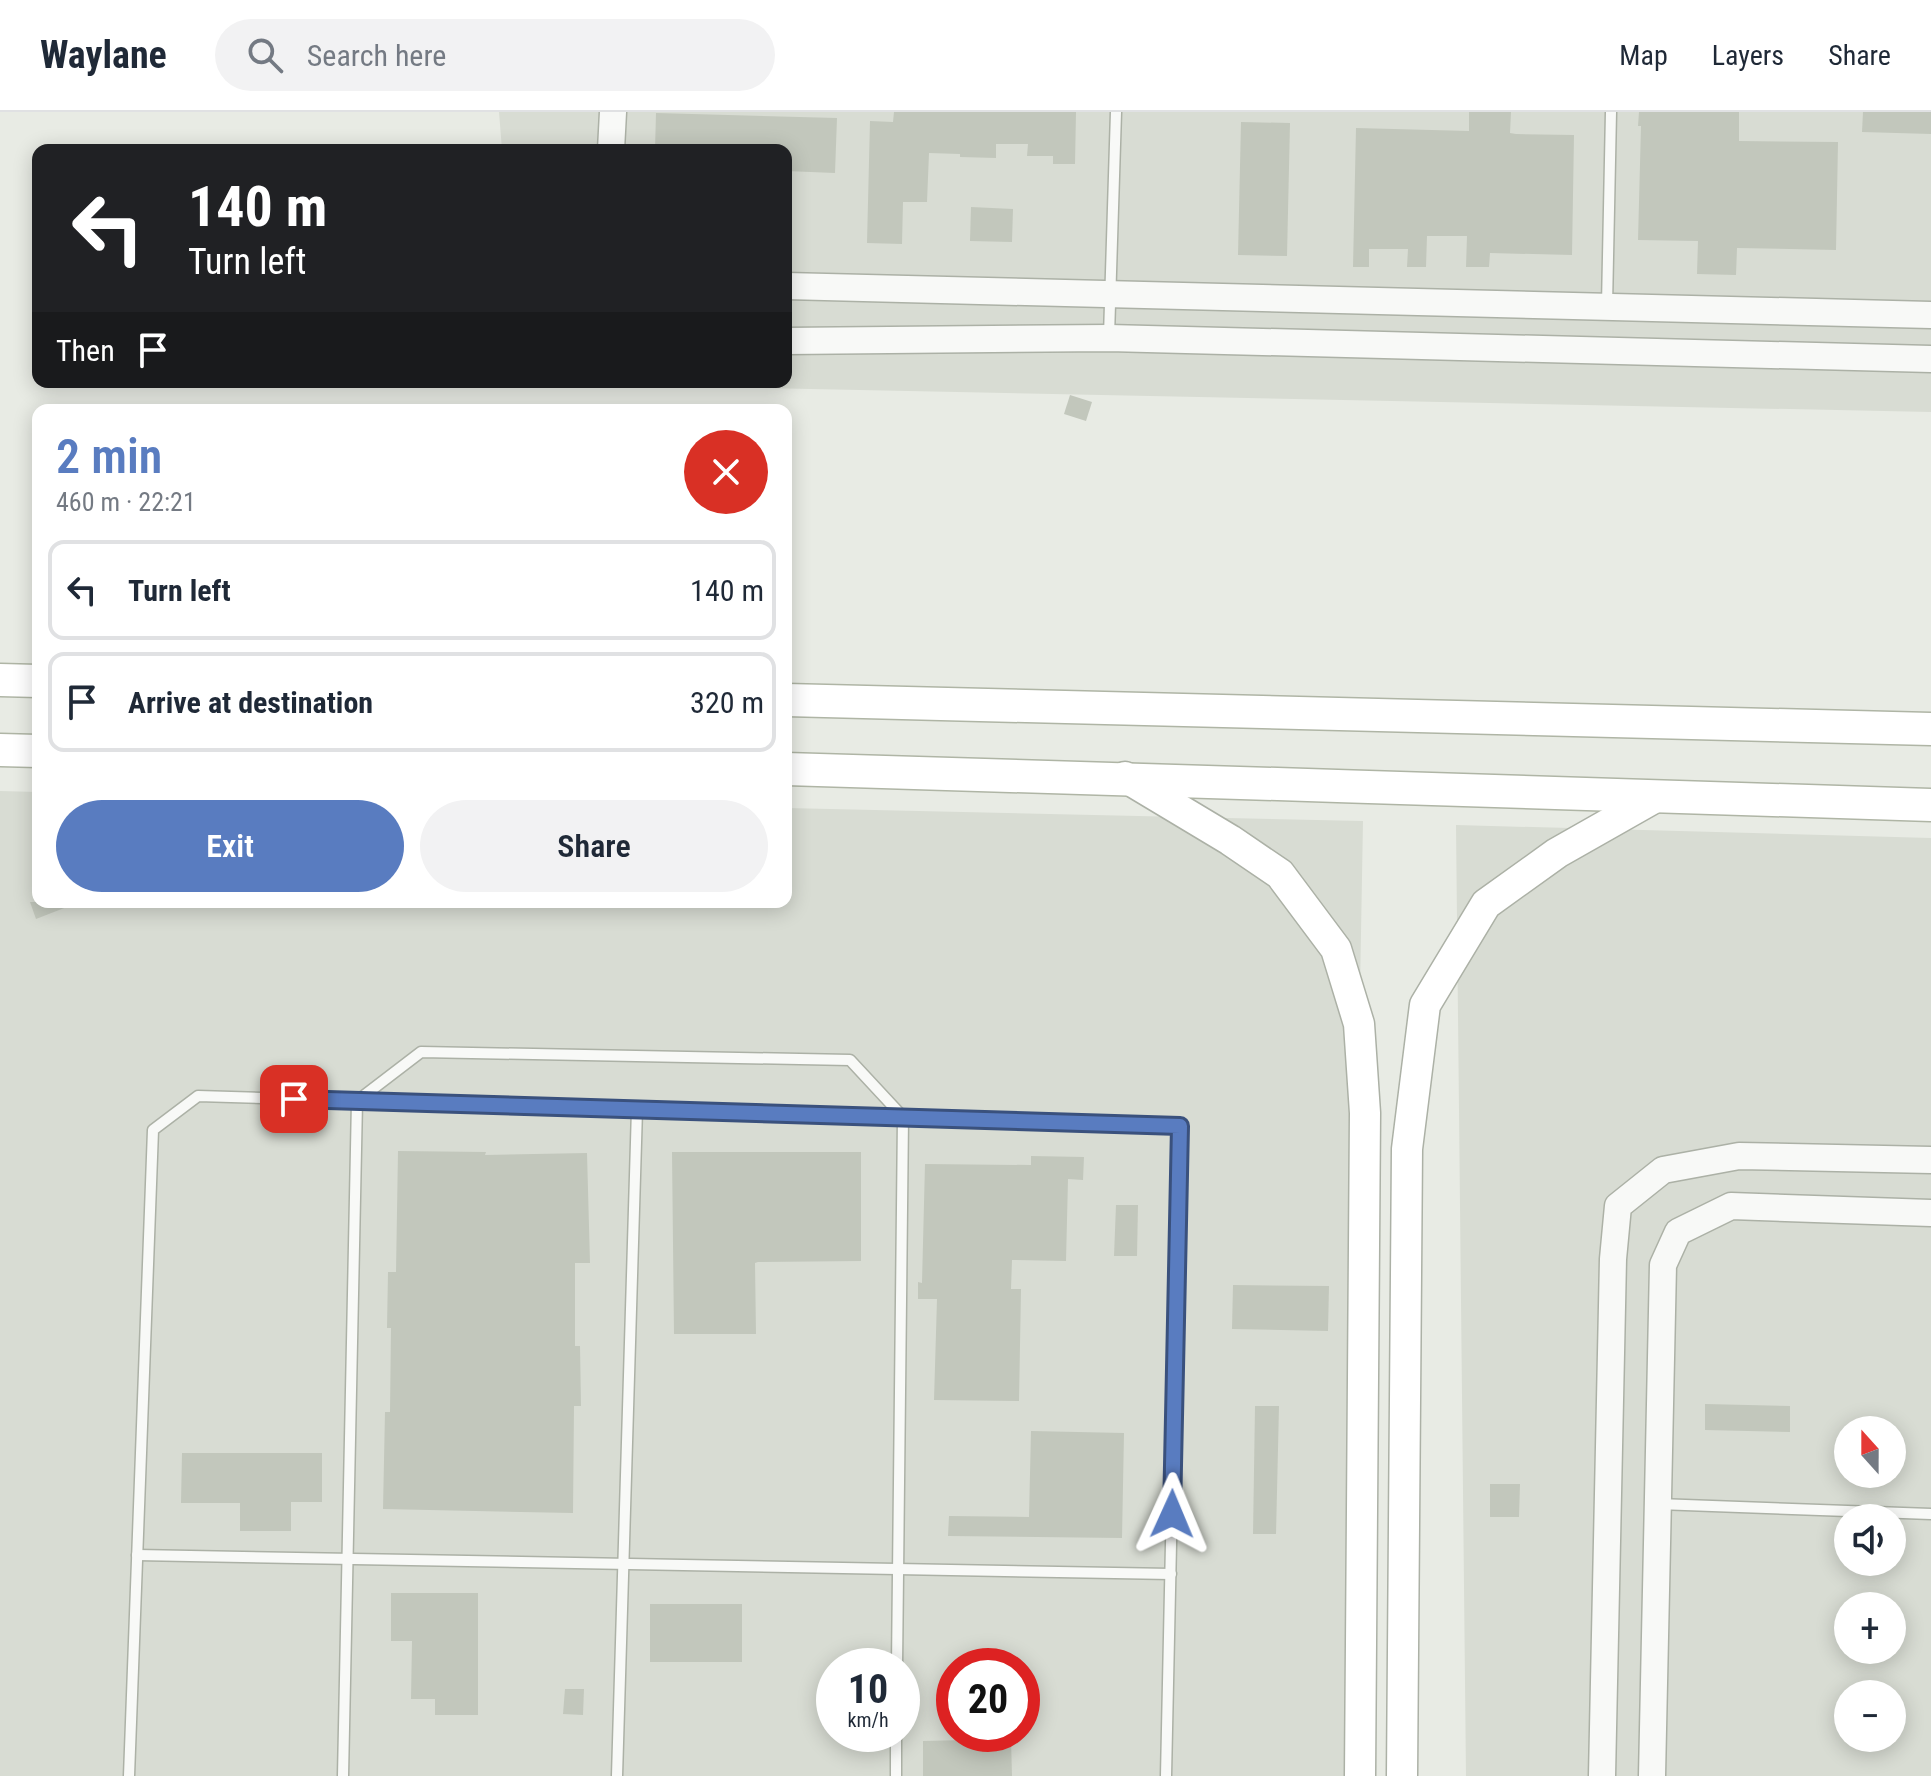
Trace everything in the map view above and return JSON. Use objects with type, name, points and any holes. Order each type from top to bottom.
[{"type":"main road","points":[[0,680],[32,681]]},
{"type":"main road","points":[[792,700],[1931,729]]},
{"type":"main road","points":[[0,750],[32,751]]},
{"type":"main road","points":[[792,769],[1125,777],[1654,798],[1931,805]]},
{"type":"main road","points":[[1125,777],[1280,874],[1336,949],[1359,1024],[1365,1113],[1360,1776]]},
{"type":"main road","points":[[1402,1776],[1407,1149],[1425,1005],[1486,904],[1557,853],[1654,798]]},
{"type":"main road","points":[[1362,1626],[1403,1626]]},
{"type":"street","points":[[611,144],[613,112]]},
{"type":"street","points":[[792,286],[1931,315]]},
{"type":"street","points":[[792,341],[1109,338],[1931,359]]},
{"type":"street","points":[[1602,1776],[1613,1259],[1618,1206],[1663,1170],[1739,1156],[1931,1160]]},
{"type":"street","points":[[1652,1776],[1663,1265],[1678,1232],[1731,1206],[1931,1213]]},
{"type":"lane","points":[[1109,338],[1116,112]]},
{"type":"lane","points":[[1607,307],[1611,112]]},
{"type":"lane","points":[[357,1101],[421,1052],[850,1060],[903,1117],[897,1648]]},
{"type":"lane","points":[[129,1776],[153,1130],[198,1096],[1180,1126],[1166,1776]]},
{"type":"lane","points":[[343,1776],[357,1101]]},
{"type":"lane","points":[[617,1776],[637,1109]]},
{"type":"lane","points":[[1658,1504],[1931,1514]]},
{"type":"lane","points":[[137,1555],[1171,1574]]},
{"type":"lane","points":[[896,1752],[896,1776]]},
{"type":"shaded area","points":[[499,112],[1931,112],[1931,412],[763,388],[792,388],[792,144],[502,144]]},
{"type":"shaded area","points":[[0,791],[32,792],[32,908],[792,908],[792,808],[1363,821],[1346,1776],[0,1776]]},
{"type":"shaded area","points":[[1456,825],[1931,838],[1931,1776],[1466,1776]]},
{"type":"building","points":[[894,112],[1076,112],[1075,164],[1053,164],[1053,156],[1027,156],[1028,144],[996,144],[996,158],[929,153],[927,202],[903,202],[902,244],[867,243],[870,121],[893,122]]},
{"type":"building","points":[[1469,112],[1511,112],[1510,133],[1574,135],[1572,255],[1490,253],[1489,267],[1466,267],[1467,236],[1427,236],[1426,267],[1407,267],[1408,249],[1369,249],[1369,267],[1353,267],[1356,128],[1469,131]]},
{"type":"building","points":[[1639,112],[1739,112],[1739,141],[1838,142],[1836,250],[1737,248],[1736,275],[1697,274],[1698,241],[1638,240]]},
{"type":"building","points":[[1863,112],[1931,112],[1931,134],[1862,132]]},
{"type":"building","points":[[656,113],[837,118],[835,173],[792,171],[792,144],[655,144]]},
{"type":"building","points":[[1241,122],[1290,123],[1287,256],[1238,255]]},
{"type":"building","points":[[971,207],[1013,209],[1012,242],[970,241]]},
{"type":"building","points":[[1070,395],[1092,402],[1086,421],[1064,414]]},
{"type":"building","points":[[32,908],[64,908],[36,919]]},
{"type":"building","points":[[398,1151],[486,1152],[485,1155],[587,1153],[590,1263],[575,1263],[575,1346],[580,1346],[581,1406],[574,1406],[573,1513],[383,1509],[385,1412],[390,1412],[388,1272],[396,1272]]},
{"type":"building","points":[[672,1152],[861,1152],[861,1261],[755,1263],[756,1334],[674,1334]]},
{"type":"building","points":[[1031,1156],[1084,1157],[1083,1180],[1068,1179],[1066,1261],[1012,1260],[1011,1289],[1021,1289],[1019,1401],[934,1400],[937,1299],[918,1299],[918,1282],[922,1283],[925,1164],[1031,1165]]},
{"type":"building","points":[[1116,1205],[1138,1205],[1137,1256],[1114,1256]]},
{"type":"building","points":[[1233,1285],[1329,1286],[1328,1331],[1232,1329]]},
{"type":"building","points":[[1705,1404],[1790,1406],[1790,1432],[1705,1430]]},
{"type":"building","points":[[1255,1406],[1279,1406],[1276,1534],[1253,1534]]},
{"type":"building","points":[[1031,1431],[1124,1433],[1122,1538],[948,1536],[949,1516],[1029,1517]]},
{"type":"building","points":[[182,1453],[322,1453],[322,1502],[291,1502],[291,1531],[240,1531],[240,1503],[181,1503]]},
{"type":"building","points":[[1490,1484],[1520,1484],[1519,1517],[1490,1517]]},
{"type":"building","points":[[391,1593],[478,1593],[478,1715],[435,1715],[435,1699],[411,1699],[412,1641],[391,1641]]},
{"type":"building","points":[[650,1604],[742,1604],[742,1662],[650,1662]]},
{"type":"building","points":[[565,1689],[584,1689],[583,1715],[563,1714]]},
{"type":"building","points":[[923,1741],[936,1741],[936,1752],[1011,1752],[1012,1776],[923,1776]]},
{"type":"route","points":[[294,1099],[1180,1126],[1172,1514]]}]
